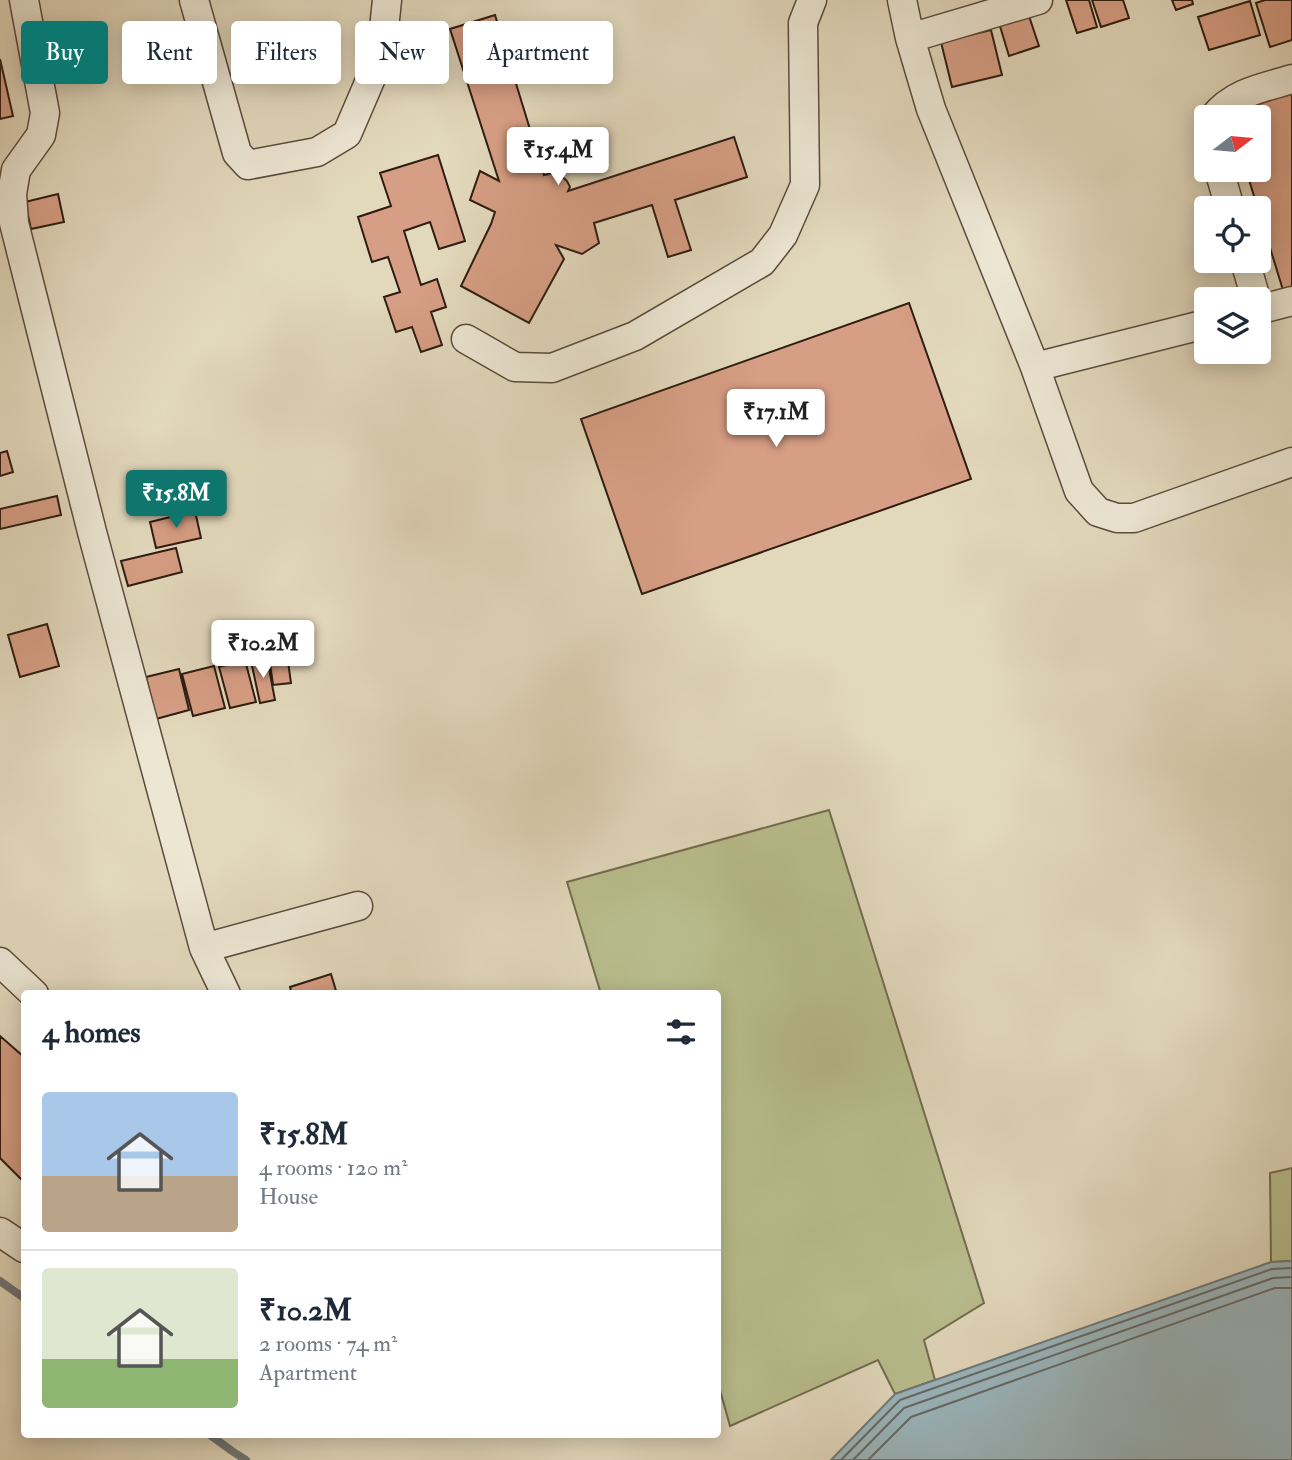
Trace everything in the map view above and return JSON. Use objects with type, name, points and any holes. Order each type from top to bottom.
[{"type":"street","points":[[24,0],[45,113],[41,135],[8,171],[14,223],[92,532],[205,948],[224,990]]},
{"type":"street","points":[[194,0],[237,153],[248,165],[317,152],[347,134],[374,71],[383,38],[387,0]]},
{"type":"street","points":[[466,339],[515,367],[552,368],[635,336],[762,262],[783,235],[805,185],[803,23],[812,0]]},
{"type":"street","points":[[902,0],[910,38],[932,109],[1035,367],[1079,491],[1098,512],[1117,518],[1134,518],[1292,462]]},
{"type":"street","points":[[910,38],[1038,0]]},
{"type":"street","points":[[1224,105],[1243,94],[1292,79]]},
{"type":"street","points":[[1271,307],[1292,301]]},
{"type":"street","points":[[1035,367],[1194,327]]},
{"type":"street","points":[[205,948],[358,906]]},
{"type":"street","points":[[0,962],[30,990]]},
{"type":"street","points":[[0,1232],[21,1246]]},
{"type":"green space","points":[[829,810],[984,1303],[924,1340],[935,1380],[895,1394],[878,1360],[730,1426],[721,1394],[721,990],[600,990],[567,882]]},
{"type":"green space","points":[[1292,1168],[1292,1261],[1271,1262],[1270,1173]]},
{"type":"water","points":[[1292,1261],[1292,1460],[831,1460],[895,1394],[1271,1262]]},
{"type":"building","points":[[1066,0],[1089,0],[1097,27],[1077,33]]},
{"type":"building","points":[[1092,0],[1123,0],[1129,18],[1101,27]]},
{"type":"building","points":[[1172,0],[1192,0],[1193,4],[1176,10]]},
{"type":"building","points":[[1265,0],[1292,0],[1292,40],[1270,47],[1256,3]]},
{"type":"building","points":[[1250,1],[1260,35],[1209,50],[1198,17]]},
{"type":"building","points":[[1028,13],[1039,46],[1009,56],[999,23]]},
{"type":"building","points":[[495,15],[497,21],[476,21]]},
{"type":"building","points":[[463,25],[463,69],[450,29]]},
{"type":"building","points":[[991,30],[1002,75],[952,87],[941,42]]},
{"type":"building","points":[[0,59],[13,116],[0,119]]},
{"type":"building","points":[[468,84],[516,84],[544,175],[557,172],[567,181],[570,187],[568,191],[734,137],[747,177],[675,200],[691,250],[668,257],[652,205],[594,223],[599,243],[582,254],[556,245],[564,259],[529,323],[461,286],[495,212],[470,200],[480,171],[499,181]]},
{"type":"building","points":[[1292,93],[1292,287],[1283,290],[1271,251],[1271,196],[1254,196],[1250,182],[1271,182],[1271,105],[1252,105]]},
{"type":"building","points":[[438,155],[465,241],[439,249],[430,222],[404,231],[421,285],[437,279],[446,307],[431,312],[442,345],[421,352],[412,327],[396,332],[384,297],[400,292],[388,257],[372,262],[358,217],[391,206],[380,173]]},
{"type":"building","points":[[58,194],[64,222],[31,229],[25,202]]},
{"type":"building","points":[[909,303],[971,479],[642,594],[581,419]]},
{"type":"building","points":[[7,451],[13,472],[0,476],[0,453]]},
{"type":"building","points":[[57,496],[61,515],[0,529],[0,509]]},
{"type":"building","points":[[195,511],[201,538],[156,548],[150,522]]},
{"type":"building","points":[[176,548],[182,572],[128,586],[121,561]]},
{"type":"building","points":[[47,624],[59,666],[20,677],[8,635]]},
{"type":"building","points":[[287,654],[291,683],[273,685],[269,656]]},
{"type":"building","points":[[267,658],[275,700],[260,703],[251,661]]},
{"type":"building","points":[[245,660],[256,702],[230,708],[219,667]]},
{"type":"building","points":[[214,666],[225,708],[193,716],[182,674]]},
{"type":"building","points":[[179,669],[189,710],[156,719],[146,677]]},
{"type":"building","points":[[331,974],[336,990],[291,990],[290,987]]},
{"type":"building","points":[[0,1036],[21,1054],[21,1179],[0,1158]]},
{"type":"waterway","points":[[0,1281],[21,1296]]},
{"type":"waterway","points":[[214,1438],[246,1460]]}]
